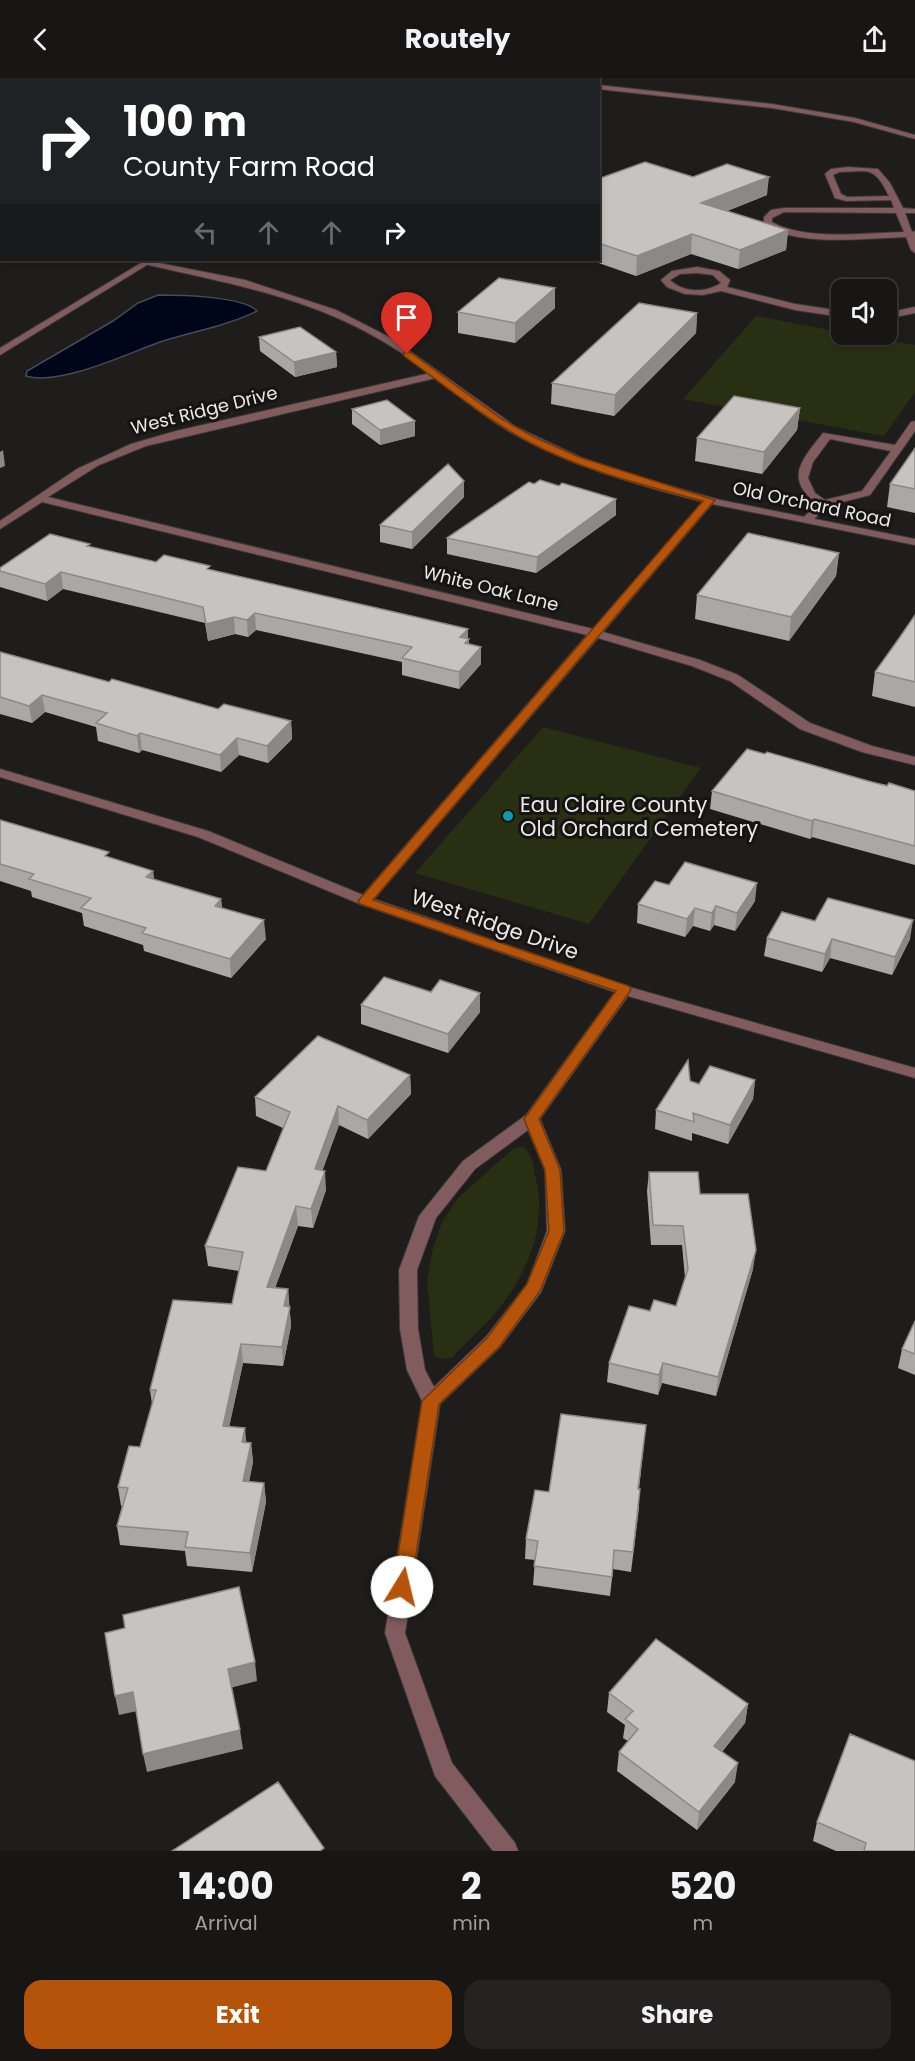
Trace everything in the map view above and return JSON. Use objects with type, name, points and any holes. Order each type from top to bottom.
[{"type":"street","points":[[600,87],[772,106],[855,120],[915,137]]},
{"type":"street","points":[[893,198],[846,199],[838,196],[828,174],[838,170],[875,171],[881,175],[912,234],[915,248]]},
{"type":"street","points":[[912,234],[803,234],[774,229],[768,223],[768,217],[774,212],[784,210],[915,211]]},
{"type":"street","points":[[0,352],[149,261]]},
{"type":"street","name":"Old Orchard Road","points":[[149,261],[246,282],[320,306],[359,322],[393,343],[499,421],[531,439],[576,459],[644,482],[710,500],[915,542]]},
{"type":"street","points":[[722,288],[726,280],[716,273],[707,271],[678,271],[665,280],[672,287],[688,292],[707,292],[722,288],[795,307],[831,312]]},
{"type":"street","points":[[897,314],[915,311]]},
{"type":"street","name":"West Ridge Drive","points":[[0,526],[94,464],[147,442],[436,375]]},
{"type":"street","points":[[807,520],[823,504],[866,493],[915,424]]},
{"type":"street","points":[[823,504],[809,496],[803,480],[803,468],[827,435],[897,449]]},
{"type":"street","name":"White Oak Lane","points":[[40,498],[595,634],[696,663],[734,678],[805,726],[867,749],[915,760]]},
{"type":"street","points":[[365,901],[710,500]]},
{"type":"street","name":"West Ridge Drive","points":[[0,773],[203,834],[365,901],[624,990],[915,1073]]},
{"type":"street","points":[[507,1851],[443,1769],[395,1633],[431,1401],[416,1370],[409,1329],[408,1270],[428,1216],[470,1165],[532,1119],[624,990]]},
{"type":"street","points":[[431,1401],[493,1342],[535,1287],[556,1231],[553,1170],[532,1119]]},
{"type":"green space","points":[[756,316],[831,330],[831,345],[897,345],[897,342],[915,345],[915,392],[884,436],[683,399]]},
{"type":"green space","points":[[543,727],[701,768],[589,924],[415,873]]},
{"type":"green space","points":[[523,1147],[533,1162],[539,1197],[539,1215],[532,1250],[508,1297],[486,1323],[452,1358],[444,1359],[434,1356],[427,1280],[433,1249],[442,1222],[458,1198],[514,1148]]},
{"type":"water","points":[[158,295],[225,299],[250,306],[257,311],[234,321],[160,342],[74,373],[40,378],[26,376],[27,371],[113,321],[138,303]]},
{"type":"building","points":[[645,162],[693,177],[727,164],[769,177],[701,203],[788,230],[740,250],[692,234],[637,256],[600,244],[600,178]]},
{"type":"building","points":[[499,278],[555,288],[515,323],[458,312]]},
{"type":"building","points":[[639,303],[697,313],[615,395],[552,383]]},
{"type":"building","points":[[300,327],[336,352],[294,362],[259,337]]},
{"type":"building","points":[[734,396],[800,408],[764,452],[697,438]]},
{"type":"building","points":[[387,400],[415,421],[380,430],[352,409]]},
{"type":"building","points":[[915,448],[915,489],[890,484]]},
{"type":"building","points":[[448,464],[464,481],[412,532],[380,525]]},
{"type":"building","points":[[540,480],[559,486],[562,483],[616,499],[537,557],[447,538],[529,482],[534,484]]},
{"type":"building","points":[[748,533],[839,553],[791,617],[697,595]]},
{"type":"building","points":[[50,534],[90,544],[87,546],[156,562],[164,555],[210,566],[207,569],[468,629],[460,637],[469,639],[465,643],[481,647],[459,672],[402,658],[412,647],[255,613],[247,620],[234,617],[206,624],[203,607],[61,572],[45,584],[0,571],[0,568]]},
{"type":"building","points":[[915,615],[915,682],[875,672],[900,637]]},
{"type":"building","points":[[0,652],[109,682],[112,679],[218,709],[224,704],[291,721],[267,746],[237,738],[220,755],[140,733],[137,736],[96,723],[107,713],[42,695],[29,706],[0,697]]},
{"type":"building","points":[[747,749],[765,754],[767,752],[887,786],[889,783],[915,791],[915,846],[814,819],[812,821],[712,791]]},
{"type":"building","points":[[0,820],[109,852],[105,856],[153,871],[146,877],[221,899],[215,906],[264,920],[230,959],[142,933],[146,928],[81,908],[91,898],[29,879],[34,874],[0,864]]},
{"type":"building","points":[[685,862],[757,883],[737,913],[716,906],[712,913],[695,908],[687,919],[638,904],[655,881],[669,885]]},
{"type":"building","points":[[828,898],[913,920],[895,957],[832,939],[825,954],[767,938],[782,912],[815,921]]},
{"type":"building","points":[[384,977],[431,992],[440,980],[480,993],[448,1034],[361,1005]]},
{"type":"building","points":[[318,1036],[410,1075],[367,1120],[338,1106],[315,1169],[325,1171],[311,1209],[296,1206],[267,1287],[288,1289],[284,1306],[290,1307],[282,1347],[241,1344],[223,1426],[245,1428],[242,1442],[251,1443],[243,1481],[264,1483],[250,1553],[185,1547],[188,1532],[117,1526],[128,1488],[118,1487],[129,1446],[140,1447],[156,1390],[150,1390],[173,1300],[232,1304],[243,1252],[205,1246],[238,1167],[266,1171],[290,1112],[255,1097]]},
{"type":"building","points":[[688,1060],[690,1081],[699,1084],[710,1066],[755,1080],[730,1125],[693,1113],[694,1122],[656,1110]]},
{"type":"building","points":[[649,1172],[698,1172],[700,1194],[748,1194],[756,1250],[718,1377],[663,1363],[659,1375],[609,1363],[629,1306],[650,1311],[654,1300],[676,1306],[688,1269],[683,1226],[653,1225]]},
{"type":"building","points":[[915,1321],[915,1354],[902,1349]]},
{"type":"building","points":[[561,1414],[646,1425],[633,1552],[614,1550],[612,1577],[534,1566],[538,1541],[526,1539],[535,1490],[549,1492]]},
{"type":"building","points":[[239,1587],[255,1662],[228,1669],[240,1730],[143,1754],[133,1692],[115,1696],[105,1633],[125,1628],[123,1615]]},
{"type":"building","points":[[656,1639],[748,1704],[714,1746],[738,1763],[699,1812],[619,1752],[638,1729],[625,1719],[633,1711],[609,1693]]},
{"type":"building","points":[[850,1734],[915,1761],[915,1851],[864,1851],[866,1843],[817,1822]]},
{"type":"building","points":[[278,1782],[324,1848],[320,1851],[172,1851]]},
{"type":"place","name":"Eau Claire County Old Orchard Cemetery","points":[[508,816]]},
{"type":"route","points":[[402,1587],[431,1401],[493,1342],[535,1287],[556,1231],[553,1170],[532,1119],[624,990],[365,901],[710,500],[644,482],[576,459],[531,439],[499,421],[407,354]]}]
